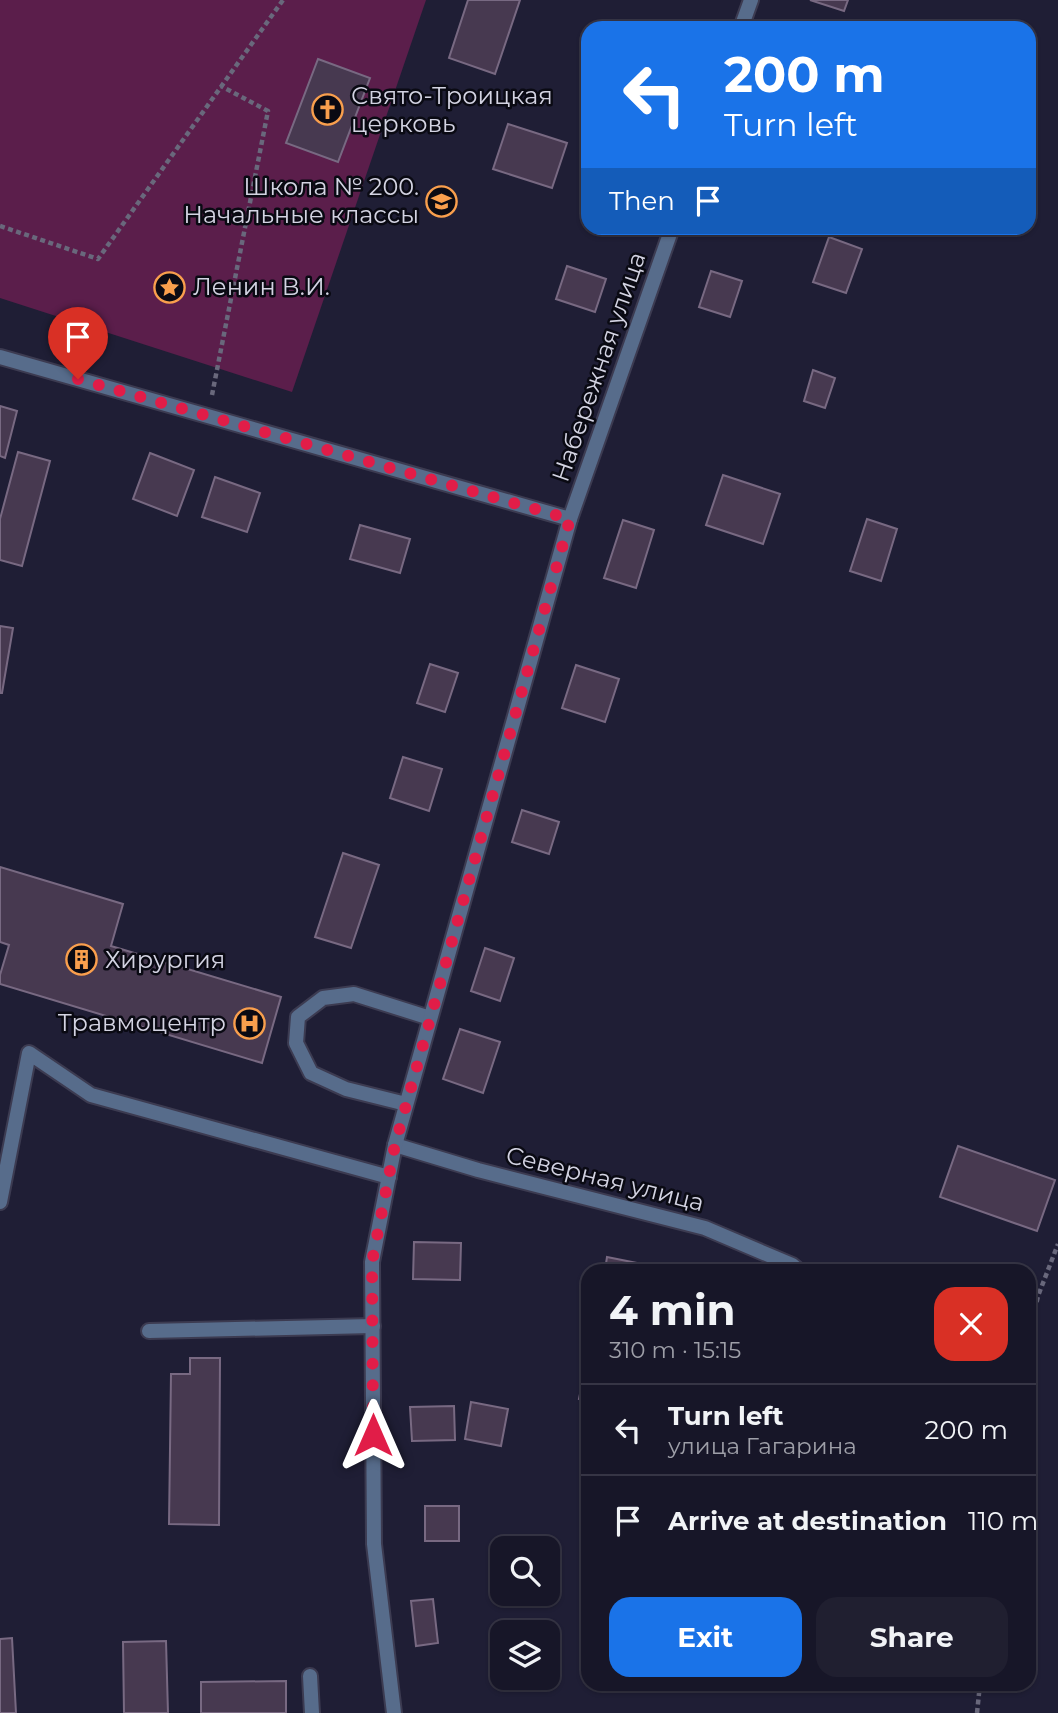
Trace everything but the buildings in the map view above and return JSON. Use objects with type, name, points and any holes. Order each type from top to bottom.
[{"type":"street","points":[[744,21],[751,0]]},
{"type":"street","name":"Набережная улица","points":[[394,1713],[374,1544],[372,1262],[395,1145],[570,519],[670,235]]},
{"type":"street","points":[[0,357],[570,519]]},
{"type":"street","points":[[406,1104],[346,1089],[311,1073],[296,1043],[298,1017],[323,998],[354,994],[430,1018]]},
{"type":"street","points":[[0,1202],[29,1053],[91,1095],[389,1177]]},
{"type":"street","name":"Северная улица","points":[[395,1145],[478,1170],[705,1228],[790,1264]]},
{"type":"street","points":[[149,1331],[373,1326]]},
{"type":"street","points":[[310,1676],[312,1713]]},
{"type":"path","points":[[0,226],[98,259],[283,0]]},
{"type":"path","points":[[208,416],[268,111],[221,86]]},
{"type":"path","points":[[1036,1305],[1058,1244]]},
{"type":"path","points":[[977,1713],[979,1691]]},
{"type":"shaded area","points":[[0,0],[426,0],[292,392],[0,298]]},
{"type":"place","name":"Свято-Троицкая церковь","points":[[328,110]]},
{"type":"place","name":"Школа № 200. Начальные классы","points":[[442,201]]},
{"type":"place","name":"Ленин В.И.","points":[[170,287]]},
{"type":"place","name":"Хирургия","points":[[82,960]]},
{"type":"place","name":"Травмоцентр","points":[[249,1023]]},
{"type":"route","points":[[78,379],[570,519],[395,1145],[372,1262],[373,1435]]}]
